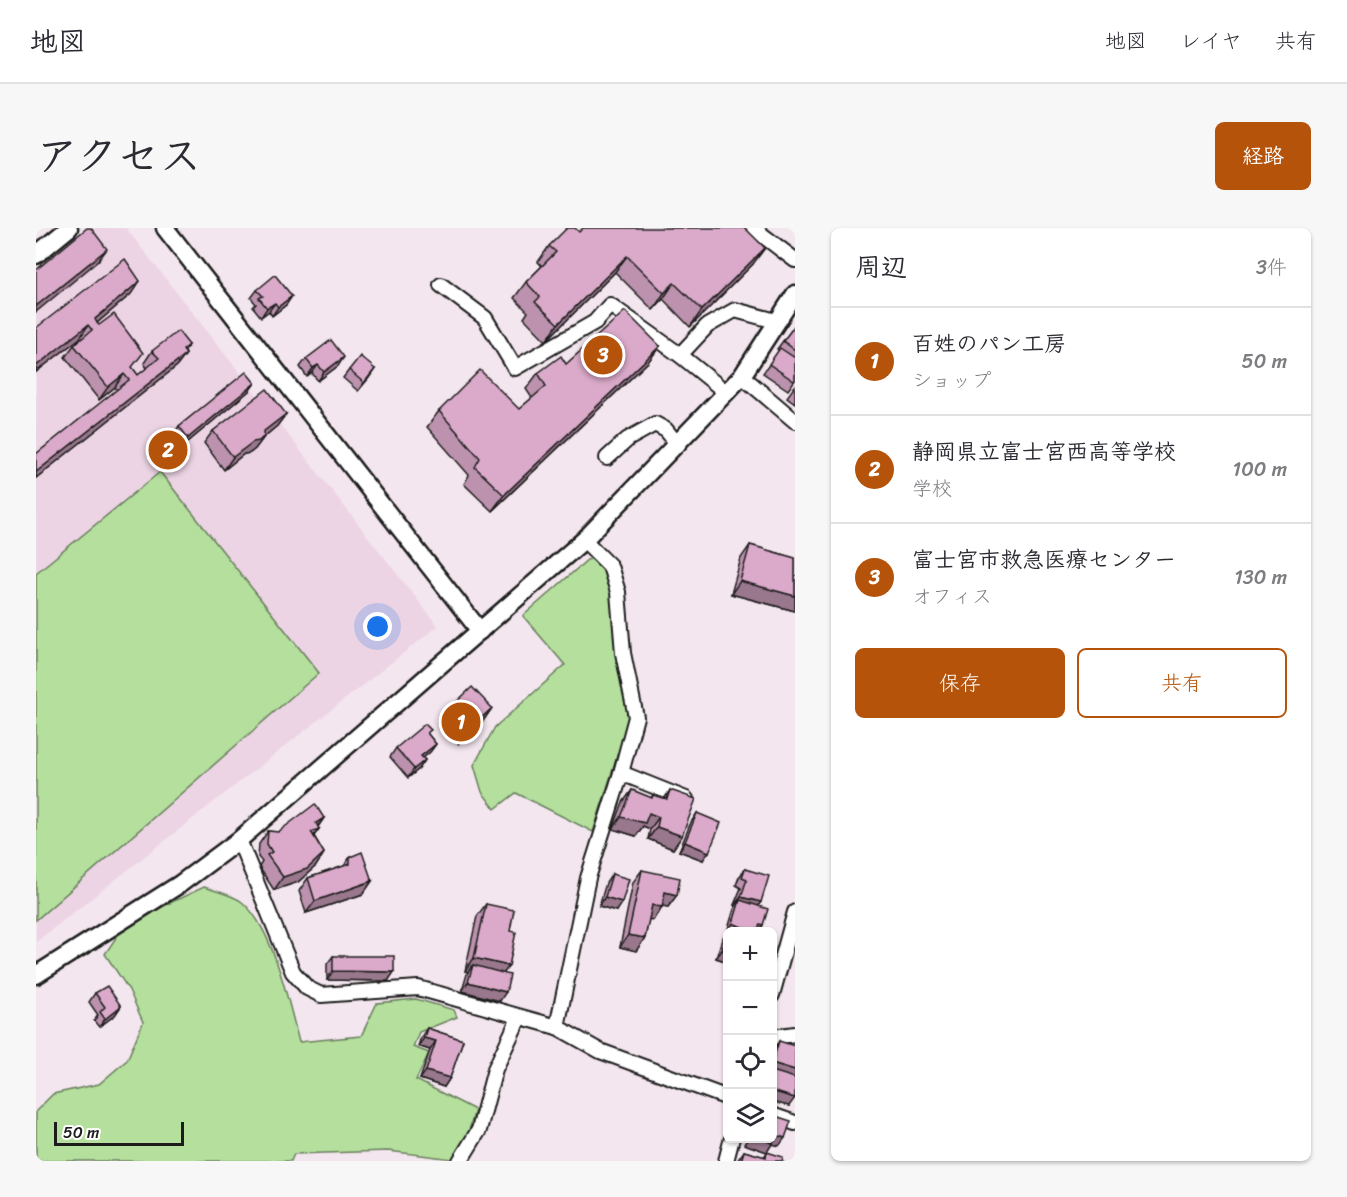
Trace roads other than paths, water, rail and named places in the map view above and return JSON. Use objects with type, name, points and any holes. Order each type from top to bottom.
[{"type":"street","points":[[36,255],[54,234],[69,228]]},
{"type":"street","points":[[165,228],[480,631]]},
{"type":"street","points":[[753,228],[795,260]]},
{"type":"street","points":[[441,285],[485,318],[515,368],[595,322],[610,305],[680,355],[727,393]]},
{"type":"street","points":[[36,975],[180,884],[239,840],[584,540],[742,376],[795,294]]},
{"type":"street","points":[[680,355],[707,326],[735,310],[776,321]]},
{"type":"street","points":[[742,376],[795,421]]},
{"type":"street","points":[[607,458],[628,439],[655,424],[666,430],[678,445]]},
{"type":"street","points":[[557,1027],[588,878],[636,717],[623,653],[618,592],[610,566],[584,540]]},
{"type":"street","points":[[621,772],[694,802]]},
{"type":"street","points":[[239,840],[293,972],[307,988],[321,994],[418,988],[557,1027],[600,1051],[723,1096]]},
{"type":"street","points":[[776,981],[795,912]]},
{"type":"street","points":[[460,1161],[478,1130],[495,1069],[519,1018]]},
{"type":"street","points":[[777,1036],[795,1034]]},
{"type":"street","points":[[777,1117],[795,1123]]},
{"type":"street","points":[[726,1161],[731,1143]]},
{"type":"place","name":"富士宮市救急医療センター","points":[[603,355]]},
{"type":"place","name":"静岡県立富士宮西高等学校","points":[[168,450]]},
{"type":"place","name":"百姓のパン工房","points":[[461,722]]}]
